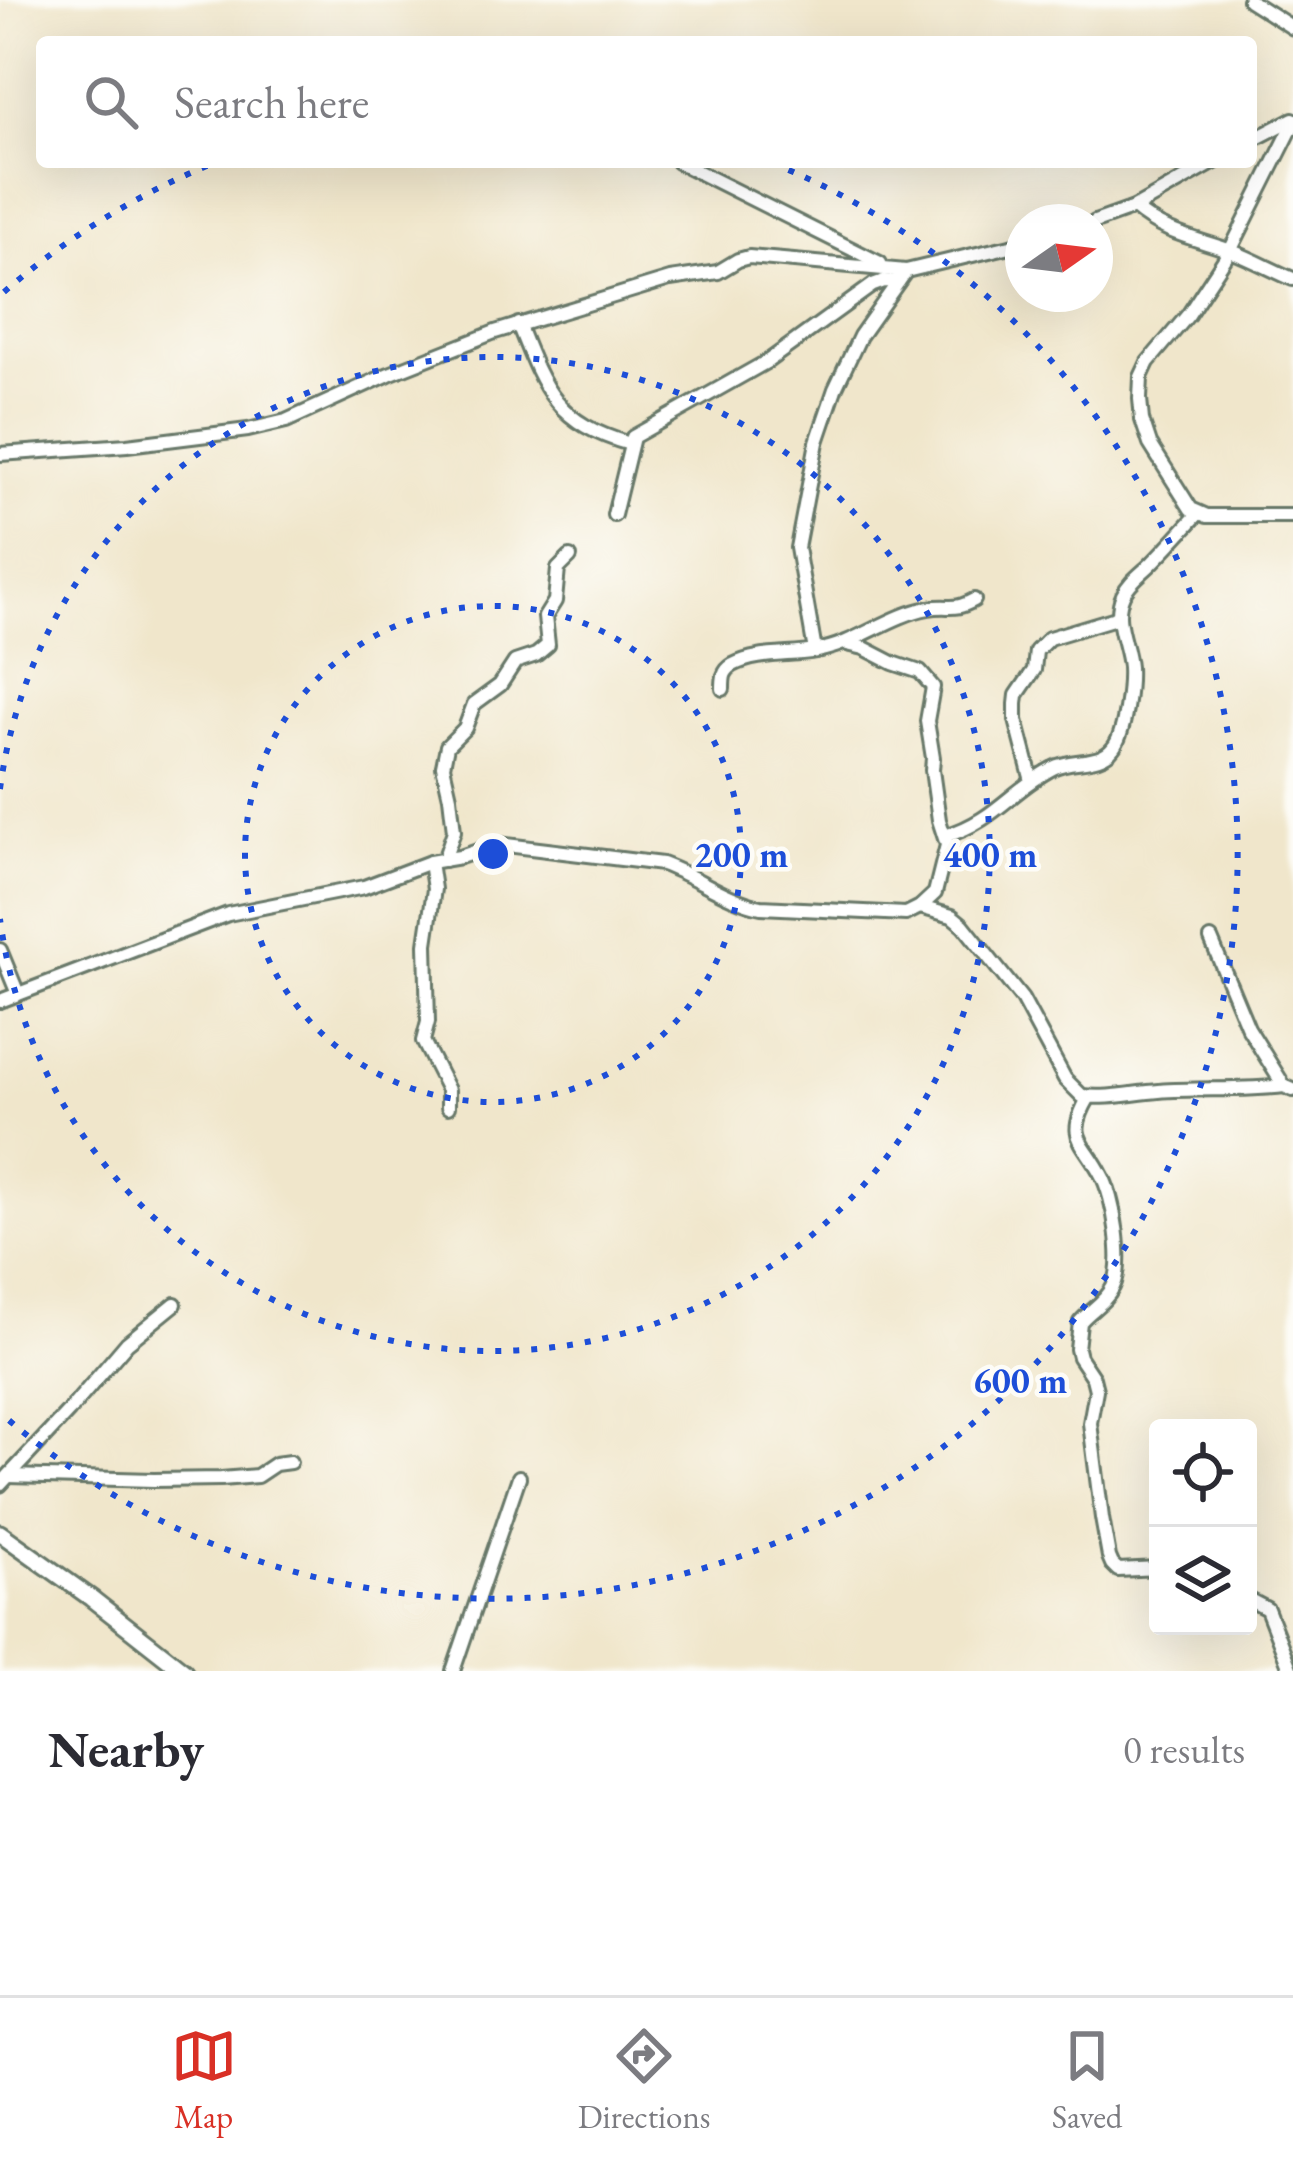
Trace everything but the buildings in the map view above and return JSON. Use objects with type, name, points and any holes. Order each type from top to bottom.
[{"type":"main road","points":[[0,1533],[184,1671]]},
{"type":"street","points":[[1249,0],[1293,28]]},
{"type":"street","points":[[1257,138],[1293,122]]},
{"type":"street","points":[[1293,122],[1230,251],[1141,377],[1142,420],[1150,444],[1184,500],[1198,514],[1293,516]]},
{"type":"street","points":[[690,168],[898,274]]},
{"type":"street","points":[[1113,216],[1204,168]]},
{"type":"street","points":[[1134,208],[1179,236],[1230,251],[1293,279]]},
{"type":"street","points":[[614,515],[633,436],[768,361],[854,296],[898,274],[1005,247]]},
{"type":"street","points":[[0,454],[127,445],[286,421],[389,374],[518,324],[670,279],[718,272],[748,257],[898,274]]},
{"type":"street","points":[[815,651],[797,548],[817,442],[860,336],[898,274]]},
{"type":"street","points":[[518,324],[539,377],[562,410],[630,444]]},
{"type":"street","points":[[945,836],[986,819],[1056,766],[1090,760],[1114,748],[1127,699],[1129,667],[1119,617],[1123,595],[1198,514]]},
{"type":"street","points":[[448,1107],[448,1090],[423,1041],[428,1022],[425,944],[437,861],[454,831],[442,766],[447,746],[465,728],[474,704],[500,685],[514,662],[536,656],[548,645],[545,617],[555,601],[558,569],[570,557]]},
{"type":"street","points":[[723,689],[723,676],[736,664],[847,644],[907,615],[934,607],[954,609],[974,600]]},
{"type":"street","points":[[1032,781],[1016,704],[1017,694],[1030,678],[1036,651],[1049,638],[1119,617]]},
{"type":"street","points":[[0,1001],[228,914],[364,886],[498,844],[662,864],[761,908],[906,914],[935,893],[947,845],[927,722],[933,687],[920,671],[847,644]]},
{"type":"street","points":[[920,907],[952,916],[963,925],[1022,999],[1075,1090],[1107,1097],[1155,1091],[1288,1088]]},
{"type":"street","points":[[1211,939],[1248,1028],[1288,1088]]},
{"type":"street","points":[[0,950],[18,994]]},
{"type":"street","points":[[1089,1096],[1079,1114],[1078,1134],[1104,1180],[1118,1259],[1113,1287],[1081,1322],[1077,1349],[1096,1390],[1090,1423],[1109,1557],[1118,1570],[1149,1568]]},
{"type":"street","points":[[5,1481],[127,1343],[175,1304]]},
{"type":"street","points":[[5,1481],[221,1479],[257,1476],[275,1464],[290,1462]]},
{"type":"street","points":[[453,1671],[519,1478]]},
{"type":"street","points":[[1257,1604],[1267,1609],[1291,1671]]}]
